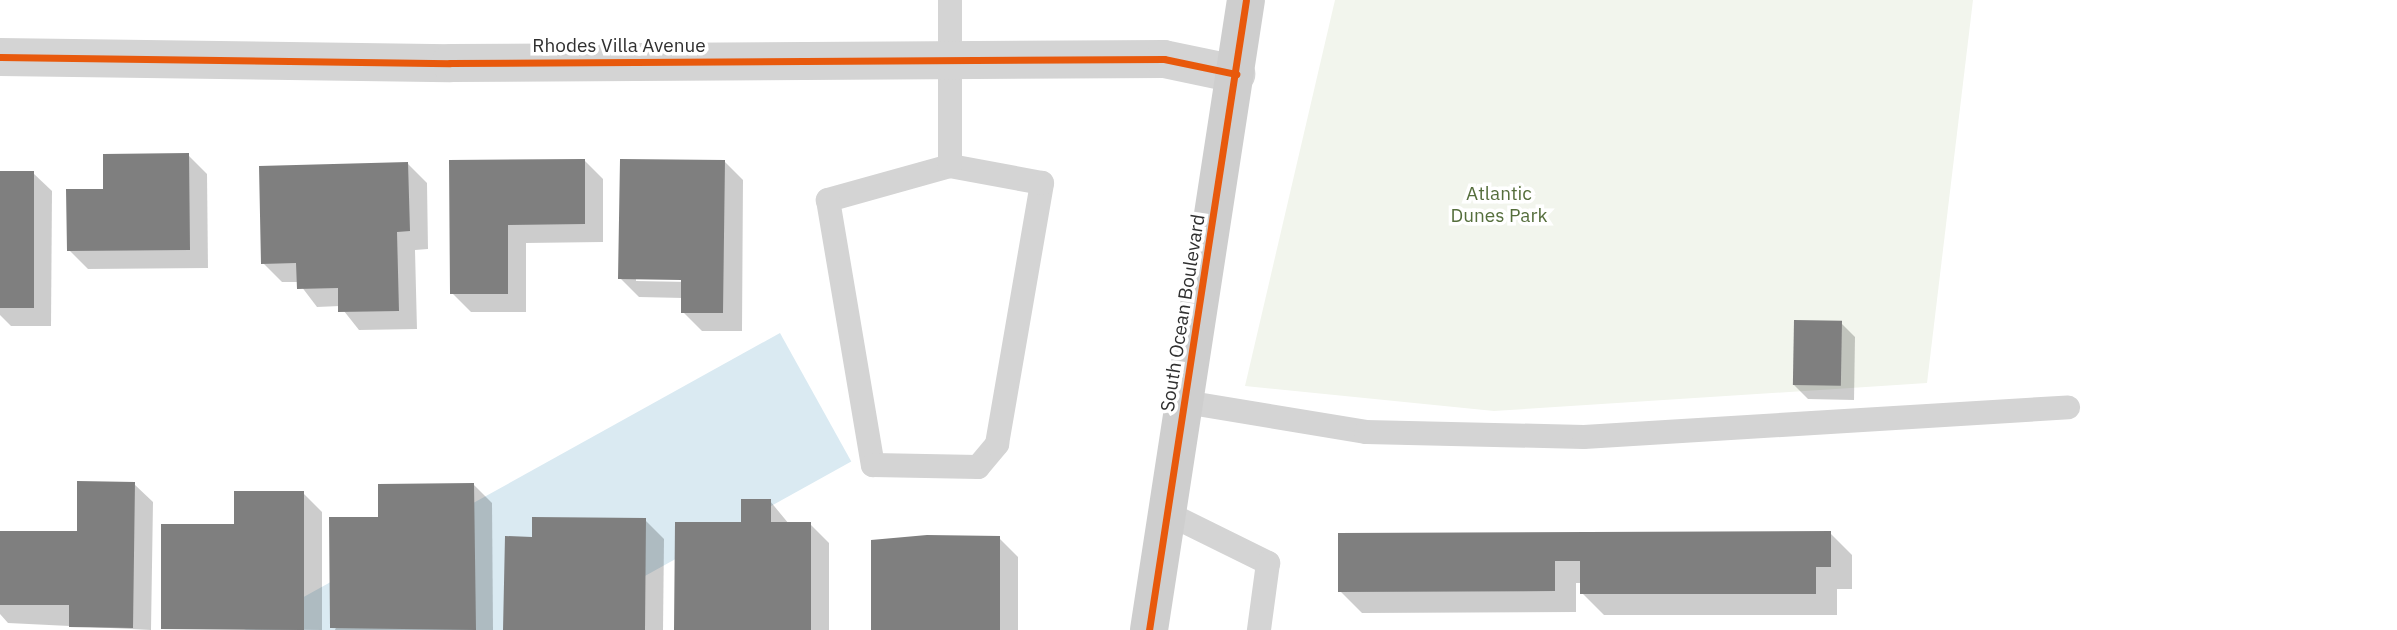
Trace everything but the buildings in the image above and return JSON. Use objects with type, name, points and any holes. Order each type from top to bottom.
[{"type":"main road","name":"South Ocean Boulevard","points":[[1149,630],[1247,0]]},
{"type":"street","name":"Rhodes Villa Avenue","points":[[0,57],[1164,59],[1236,74]]},
{"type":"lane","points":[[950,0],[950,166]]},
{"type":"lane","points":[[950,166],[1042,183],[997,444],[978,467],[873,466],[828,200],[950,166]]},
{"type":"lane","points":[[1185,402],[1366,432],[1584,437],[2068,407]]},
{"type":"lane","points":[[1167,513],[1268,563],[1259,630]]},
{"type":"green space","name":"Atlantic Dunes Park","points":[[1335,0],[1973,0],[1927,383],[1494,411],[1245,386]]},
{"type":"shaded area","points":[[780,333],[851,462],[547,630],[244,630]]},
{"type":"cycle path","points":[[1149,630],[1246,0]]},
{"type":"cycle path","points":[[0,57],[450,63],[1164,59],[1236,74]]}]
